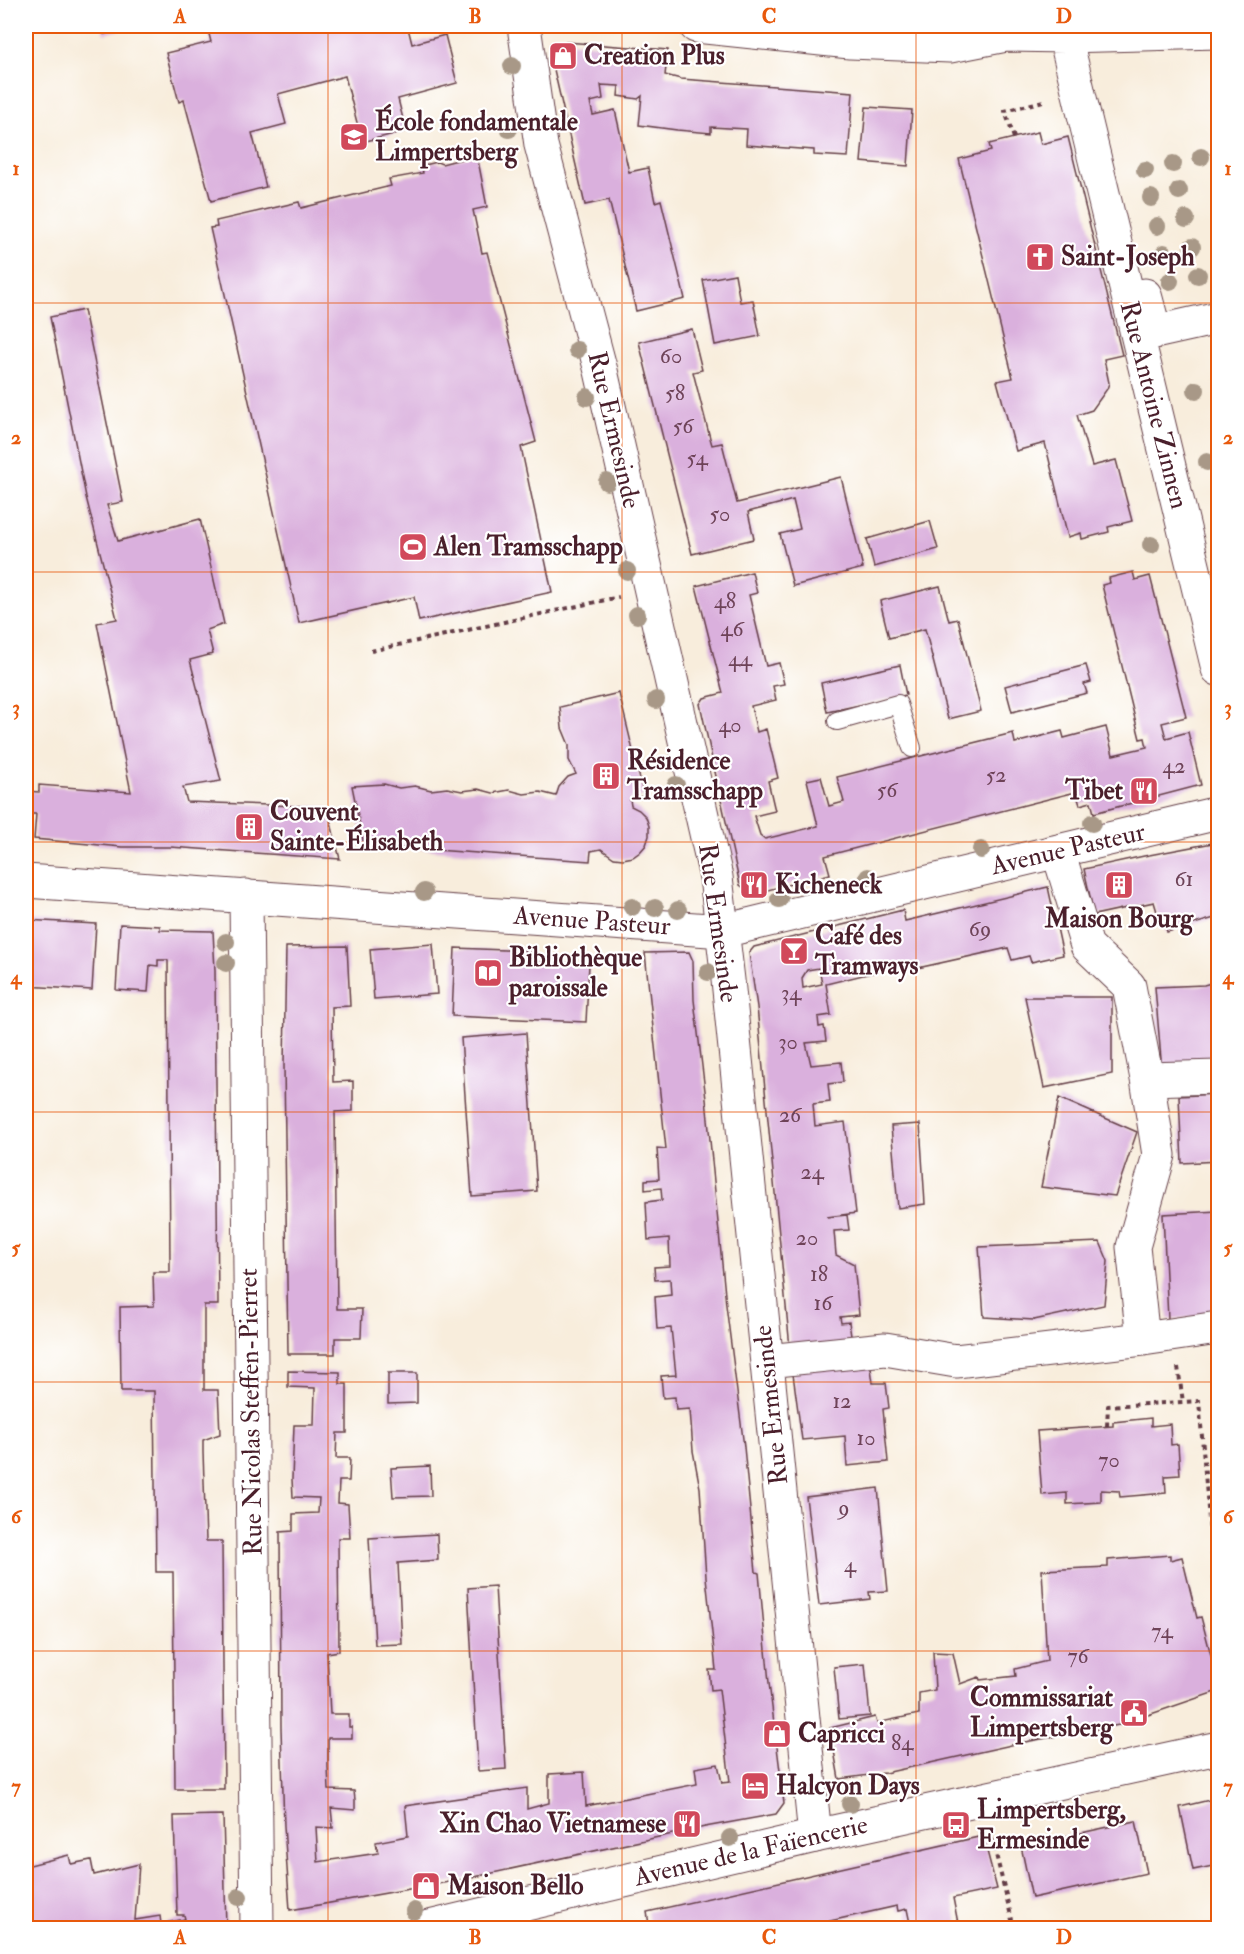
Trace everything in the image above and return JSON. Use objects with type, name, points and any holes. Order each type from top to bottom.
[{"type":"street","name":"Rue Ermesinde","points":[[525,26],[541,145],[602,371],[716,877],[814,1836]]},
{"type":"street","points":[[696,26],[850,42],[950,46],[994,30],[1065,36],[1218,32]]},
{"type":"street","name":"Rue Antoine Zinnen","points":[[1065,36],[1218,669]]},
{"type":"street","points":[[1218,47],[1083,50],[1155,332],[1218,318]]},
{"type":"street","name":"Avenue Pasteur","points":[[26,881],[723,931],[1218,813]]},
{"type":"street","points":[[1058,851],[1087,946],[1129,986],[1147,1079],[1159,1155],[1133,1247],[1143,1339]]},
{"type":"street","name":"Rue Nicolas Steffen-Pierret","points":[[246,897],[257,1929]]},
{"type":"street","points":[[1147,1079],[1218,1077]]},
{"type":"street","points":[[766,1361],[885,1349],[956,1361],[1218,1328]]},
{"type":"street","name":"Avenue de la Faïencerie","points":[[425,1929],[462,1924],[814,1836],[1218,1748]]},
{"type":"lane","points":[[837,721],[898,704],[912,748]]},
{"type":"path","points":[[1014,138],[1005,111],[1047,100]]},
{"type":"path","points":[[371,651],[624,595]]},
{"type":"path","points":[[1107,1426],[1108,1406],[1199,1401],[1218,1628]]},
{"type":"path","points":[[989,1828],[1014,1929]]},
{"type":"building","points":[[102,26],[127,26],[128,28],[104,34]]},
{"type":"building","points":[[207,26],[392,26],[408,28],[412,44],[445,35],[457,83],[398,99],[406,131],[362,142],[345,76],[278,94],[286,124],[252,133],[266,187],[211,201],[184,100],[179,102],[166,53],[211,42]]},
{"type":"building","points":[[566,42],[668,50],[665,75],[681,79],[853,92],[848,157],[814,155],[814,150],[746,145],[747,129],[711,127],[711,133],[639,125],[642,96],[638,99],[618,96],[619,86],[601,85],[603,99],[590,102],[593,115],[615,110],[629,172],[648,168],[655,202],[661,200],[685,299],[636,311],[609,200],[585,205],[550,52]]},
{"type":"building","points":[[866,107],[912,110],[908,166],[861,162]]},
{"type":"building","name":"Saint-Joseph","points":[[1038,132],[1041,144],[1068,137],[1122,355],[1104,359],[1109,383],[1107,389],[1092,410],[1077,415],[1092,466],[1116,460],[1132,521],[1108,527],[1109,532],[1082,539],[1081,533],[1068,537],[1045,443],[1016,451],[997,381],[1013,378],[959,159],[991,151],[989,144]]},
{"type":"building","name":"Alen Tramsschapp","points":[[477,155],[487,207],[473,210],[482,253],[487,252],[536,442],[521,447],[552,592],[419,621],[414,597],[299,623],[210,228],[217,227],[216,221],[299,202],[301,208],[391,186],[389,179],[423,173],[422,169],[425,165],[437,162],[442,164]]},
{"type":"building","points":[[735,274],[740,302],[753,300],[760,336],[715,345],[703,280]]},
{"type":"building","points":[[84,310],[123,502],[107,505],[118,541],[200,519],[224,624],[207,630],[213,654],[190,660],[221,781],[183,787],[187,802],[327,807],[340,859],[170,847],[122,847],[34,839],[36,814],[26,814],[26,791],[39,792],[39,785],[131,792],[97,623],[117,619],[86,497],[50,317]]},
{"type":"building","points":[[692,329],[702,370],[693,372],[710,438],[712,445],[722,443],[737,503],[841,477],[863,568],[793,586],[780,534],[800,529],[793,500],[748,512],[754,539],[692,554],[639,342]]},
{"type":"building","points":[[930,521],[938,549],[874,567],[867,539]]},
{"type":"building","points":[[752,572],[757,593],[749,595],[766,666],[779,663],[784,684],[773,686],[776,700],[751,706],[757,732],[766,729],[778,778],[768,781],[775,811],[754,816],[760,835],[765,839],[818,826],[807,780],[821,777],[829,806],[844,802],[837,777],[1013,733],[1015,743],[1062,731],[1064,738],[1106,727],[1113,755],[1147,747],[1145,738],[1140,739],[1102,585],[1110,583],[1109,578],[1133,572],[1135,580],[1150,576],[1186,717],[1162,723],[1166,738],[1188,732],[1201,785],[1094,813],[1091,802],[1080,805],[1076,792],[825,856],[830,874],[752,894],[740,885],[700,704],[704,698],[723,693],[696,586]]},
{"type":"building","points":[[940,586],[949,621],[958,619],[981,711],[948,719],[925,629],[889,638],[880,601]]},
{"type":"building","points":[[900,665],[906,695],[827,712],[821,683]]},
{"type":"building","points":[[1086,665],[1091,682],[1084,684],[1087,693],[1012,712],[1005,686]]},
{"type":"building","name":"Résidence Tramsschapp","points":[[619,693],[644,796],[630,799],[631,806],[646,817],[649,826],[646,845],[633,857],[614,858],[601,849],[591,851],[590,861],[364,845],[352,786],[384,784],[399,788],[415,786],[431,790],[478,789],[493,793],[509,790],[524,794],[540,792],[556,796],[559,787],[568,777],[576,774],[569,760],[569,745],[562,728],[560,707]]},
{"type":"building","points":[[1218,842],[1218,917],[1167,932],[1165,924],[1161,925],[1154,902],[1094,915],[1084,869]]},
{"type":"building","points":[[1048,887],[1063,955],[1031,962],[1029,956],[1012,960],[1008,948],[913,969],[912,963],[826,984],[831,1015],[818,1017],[819,1027],[824,1026],[826,1041],[806,1043],[811,1065],[841,1062],[843,1082],[828,1084],[830,1102],[813,1104],[815,1126],[845,1122],[856,1213],[827,1217],[847,1215],[849,1230],[834,1231],[836,1255],[854,1264],[859,1315],[840,1317],[841,1323],[849,1322],[852,1343],[791,1358],[757,1007],[749,953],[754,947],[903,910],[905,921]],"holes":[[[819,968],[822,984],[803,988],[802,978],[807,970]]]},
{"type":"building","points":[[26,920],[96,924],[92,990],[26,986]]},
{"type":"building","points":[[120,924],[160,926],[160,930],[213,931],[218,1305],[204,1305],[204,1390],[218,1390],[220,1434],[203,1440],[203,1452],[206,1541],[222,1541],[224,1789],[175,1789],[173,1572],[156,1572],[154,1391],[121,1391],[120,1307],[154,1306],[153,1272],[170,1272],[168,960],[158,960],[158,966],[150,965],[148,992],[116,990]]},
{"type":"building","points":[[433,944],[437,994],[374,999],[370,949]]},
{"type":"building","points":[[347,946],[350,1006],[332,1007],[333,1082],[353,1081],[353,1111],[335,1112],[337,1309],[362,1309],[361,1338],[335,1338],[335,1354],[288,1354],[284,1065],[286,947]]},
{"type":"building","points":[[455,948],[529,951],[528,961],[589,964],[586,1022],[452,1016]]},
{"type":"building","points":[[689,952],[693,961],[694,1000],[726,1305],[784,1803],[776,1814],[460,1880],[290,1910],[284,1826],[281,1728],[280,1532],[293,1531],[293,1514],[318,1513],[319,1498],[293,1497],[294,1425],[314,1425],[315,1388],[288,1387],[288,1371],[340,1372],[340,1384],[347,1384],[347,1433],[337,1433],[336,1458],[350,1458],[349,1481],[339,1481],[338,1503],[348,1504],[350,1538],[338,1538],[339,1651],[327,1653],[330,1714],[349,1714],[352,1738],[328,1738],[328,1767],[329,1790],[354,1791],[355,1810],[331,1808],[333,1828],[316,1827],[318,1862],[378,1853],[376,1842],[408,1836],[405,1806],[527,1788],[527,1809],[549,1803],[549,1774],[584,1772],[586,1806],[697,1784],[695,1768],[718,1764],[722,1783],[730,1782],[719,1689],[711,1690],[709,1670],[716,1670],[706,1577],[700,1488],[693,1451],[690,1409],[676,1410],[675,1397],[663,1398],[661,1376],[676,1375],[671,1328],[657,1329],[655,1297],[671,1295],[670,1279],[655,1280],[654,1267],[670,1266],[669,1238],[648,1240],[646,1202],[662,1200],[661,1188],[645,1190],[645,1180],[659,1179],[657,1148],[666,1149],[645,953]]},
{"type":"building","points":[[1218,981],[1218,1071],[1162,1071],[1155,987],[1204,985]]},
{"type":"building","points":[[1025,997],[1112,997],[1112,1074],[1044,1088]]},
{"type":"building","points":[[526,1033],[537,1191],[472,1196],[461,1038]]},
{"type":"building","points":[[1218,1094],[1218,1161],[1182,1163],[1179,1096]]},
{"type":"building","points":[[1059,1098],[1137,1132],[1115,1196],[1041,1187]]},
{"type":"building","points":[[920,1124],[925,1204],[898,1208],[891,1126]]},
{"type":"building","points":[[1218,1211],[1218,1316],[1168,1319],[1163,1214]]},
{"type":"building","points":[[1100,1242],[1108,1261],[1104,1305],[1034,1320],[984,1317],[979,1247]]},
{"type":"building","points":[[870,1361],[873,1383],[886,1383],[889,1408],[883,1409],[888,1462],[847,1466],[845,1436],[802,1440],[792,1367]]},
{"type":"building","points":[[388,1373],[417,1373],[417,1403],[388,1404]]},
{"type":"building","points":[[1151,1418],[1151,1426],[1170,1424],[1171,1445],[1178,1444],[1180,1475],[1165,1476],[1166,1493],[1120,1497],[1119,1491],[1101,1490],[1101,1502],[1067,1504],[1067,1493],[1042,1495],[1037,1431],[1113,1426],[1113,1422]]},
{"type":"building","points":[[430,1466],[431,1496],[393,1497],[391,1468]]},
{"type":"building","points":[[878,1488],[888,1591],[869,1592],[870,1599],[819,1605],[806,1497]]},
{"type":"building","points":[[437,1534],[438,1560],[398,1563],[402,1644],[375,1645],[369,1538]]},
{"type":"building","points":[[1170,1555],[1170,1560],[1182,1557],[1197,1618],[1201,1617],[1218,1682],[1218,1691],[1119,1725],[1025,1742],[885,1773],[839,1779],[830,1728],[875,1717],[877,1723],[919,1714],[919,1693],[935,1690],[933,1652],[953,1653],[960,1684],[979,1677],[980,1680],[1016,1676],[1015,1669],[1047,1661],[1042,1570],[1108,1567],[1108,1560]]},
{"type":"building","points":[[495,1586],[506,1769],[478,1771],[468,1588]]},
{"type":"building","points":[[865,1664],[870,1716],[839,1719],[834,1667]]},
{"type":"building","points":[[1218,1798],[1218,1865],[1193,1870],[1180,1807]]},
{"type":"building","points":[[223,1815],[226,1928],[26,1928],[26,1866],[69,1855],[71,1864],[91,1860],[94,1875],[139,1864],[135,1920],[160,1916],[161,1924],[185,1919],[184,1915],[177,1915],[174,1816]]},
{"type":"building","points":[[1136,1821],[1147,1873],[1032,1898],[1021,1846]]},
{"type":"building","points":[[983,1836],[997,1889],[953,1898],[959,1928],[911,1928],[907,1909],[898,1911],[897,1906],[799,1928],[632,1928],[649,1924],[647,1912]]},
{"type":"place","name":"Creation Plus","points":[[563,56]]},
{"type":"place","name":"École fondamentale Limpertsberg","points":[[354,137]]},
{"type":"place","name":"Saint-Joseph","points":[[1040,257]]},
{"type":"place","name":"Alen Tramsschapp","points":[[413,547]]},
{"type":"place","name":"Résidence Tramsschapp","points":[[606,776]]},
{"type":"place","name":"Tibet","points":[[1144,791]]},
{"type":"place","name":"Couvent Sainte-Élisabeth","points":[[249,827]]},
{"type":"place","name":"Kicheneck","points":[[754,885]]},
{"type":"place","name":"Maison Bourg","points":[[1119,885]]},
{"type":"place","name":"Café des Tramways","points":[[794,951]]},
{"type":"place","name":"Bibliothèque paroissale","points":[[488,973]]},
{"type":"place","name":"Commissariat Limpertsberg","points":[[1134,1713]]},
{"type":"place","name":"Capricci","points":[[777,1734]]},
{"type":"place","name":"Halcyon Days","points":[[755,1786]]},
{"type":"place","name":"Xin Chao Vietnamese","points":[[687,1824]]},
{"type":"place","name":"Limpertsberg, Ermesinde","points":[[956,1825]]},
{"type":"place","name":"Maison Bello","points":[[426,1886]]}]
